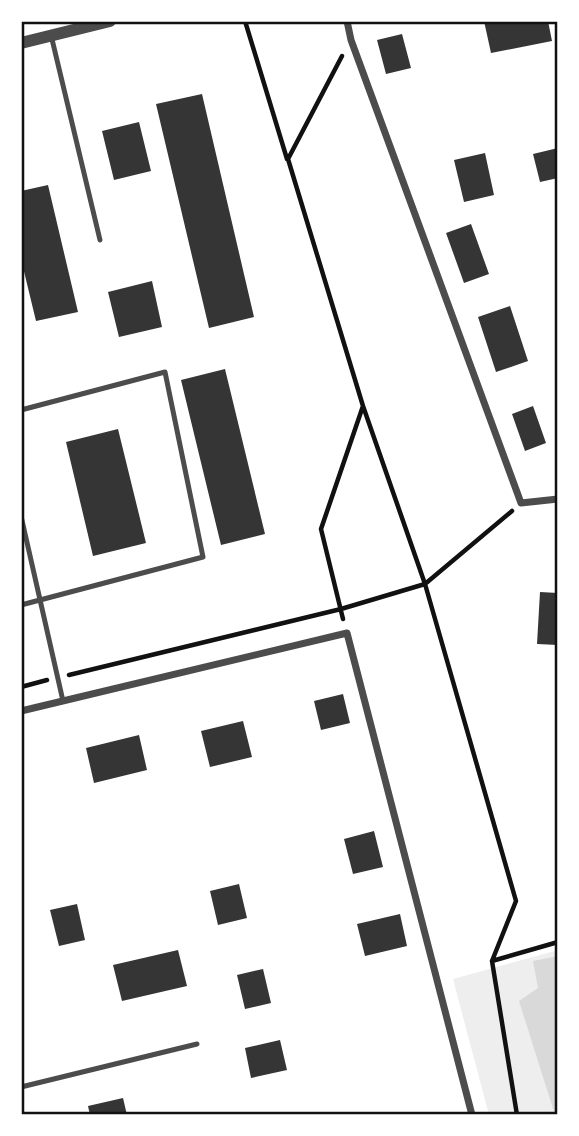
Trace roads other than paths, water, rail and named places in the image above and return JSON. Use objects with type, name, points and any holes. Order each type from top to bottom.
[{"type":"street","points":[[21,43],[110,21]]},
{"type":"street","points":[[347,21],[351,40],[521,503],[558,499]]},
{"type":"street","points":[[21,711],[347,633],[472,1115]]},
{"type":"lane","points":[[51,35],[100,240]]},
{"type":"lane","points":[[21,410],[165,372],[204,557],[21,605]]},
{"type":"lane","points":[[21,516],[63,701]]},
{"type":"lane","points":[[21,1087],[197,1044]]}]
